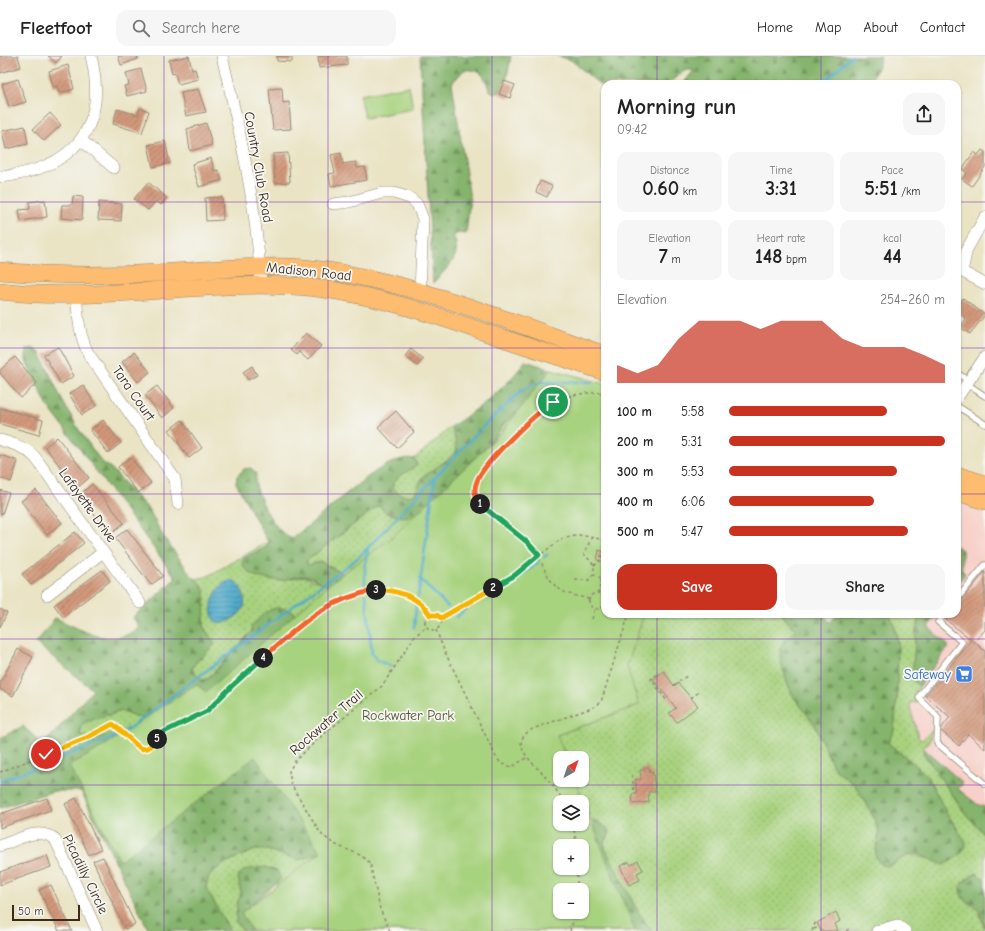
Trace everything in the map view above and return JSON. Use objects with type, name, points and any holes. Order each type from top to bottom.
[{"type":"main road","name":"Madison Road","points":[[0,271],[77,275],[116,275],[260,267],[324,270],[363,277],[420,292],[601,354]]},
{"type":"main road","name":"Madison Road","points":[[0,291],[76,295],[261,285],[327,290],[400,304],[601,371]]},
{"type":"main road","points":[[961,476],[985,484]]},
{"type":"main road","points":[[961,493],[985,501]]},
{"type":"street","points":[[0,177],[21,174],[50,165],[71,151],[80,140],[87,127],[96,99],[96,80],[91,56]]},
{"type":"street","name":"Country Club Road","points":[[222,56],[248,181],[260,267],[261,285]]},
{"type":"street","points":[[80,140],[114,168]]},
{"type":"street","points":[[333,204],[349,202],[382,193],[394,193],[410,198],[417,204],[423,219],[420,292]]},
{"type":"street","points":[[961,267],[967,249],[985,217]]},
{"type":"street","points":[[961,271],[985,284]]},
{"type":"street","name":"Tara Court","points":[[76,295],[78,327],[88,353],[175,479],[178,504]]},
{"type":"street","points":[[961,392],[985,357]]},
{"type":"street","name":"Lafayette Drive","points":[[0,440],[28,450],[36,457],[140,602]]},
{"type":"street","points":[[47,595],[103,552]]},
{"type":"street","name":"Picadilly Circle","points":[[0,846],[38,833],[50,835],[55,839],[97,931]]},
{"type":"street","points":[[877,931],[901,928]]},
{"type":"lane","points":[[961,376],[985,396]]},
{"type":"lane","points":[[961,409],[985,424]]},
{"type":"lane","points":[[961,594],[985,565]]},
{"type":"lane","points":[[942,618],[938,622],[962,642],[919,698],[938,717],[937,743],[985,784]]},
{"type":"path","points":[[589,599],[568,594],[557,588],[551,581],[539,555],[527,542],[481,505],[474,493],[477,481],[488,465],[518,432],[547,406],[560,399],[575,395],[601,392]]},
{"type":"path","points":[[441,618],[473,598],[509,579],[539,555],[565,538],[579,535],[601,539]]},
{"type":"path","points":[[575,580],[589,580],[594,574],[594,565],[584,554],[592,537]]},
{"type":"path","points":[[594,565],[599,562],[601,556]]},
{"type":"path","points":[[594,574],[601,578]]},
{"type":"path","points":[[598,594],[601,583]]},
{"type":"path","points":[[0,772],[84,739],[113,724],[116,725],[138,747],[147,749],[164,732],[207,711],[232,686],[306,620],[336,601],[362,593],[385,590],[417,600],[426,607],[430,615],[437,615],[441,618],[442,624],[436,630]]},
{"type":"path","points":[[589,599],[592,595],[598,594],[601,596]]},
{"type":"path","points":[[589,599],[590,604],[595,608],[601,607]]},
{"type":"path","points":[[592,619],[595,608]]},
{"type":"path","name":"Rockwater Trail","points":[[390,931],[380,909],[370,863],[360,855],[334,844],[321,834],[291,784],[289,771],[295,761],[317,740],[382,686],[415,636],[426,627],[426,619],[430,615]]},
{"type":"path","points":[[559,795],[550,783],[526,758],[522,744],[523,738],[528,732],[592,708],[601,702],[628,618]]},
{"type":"path","points":[[426,627],[431,630],[436,630]]},
{"type":"path","points":[[436,630],[444,650],[497,759],[502,764],[512,766],[526,758]]},
{"type":"path","points":[[658,674],[651,679],[667,700]]},
{"type":"path","points":[[674,686],[688,675]]},
{"type":"path","points":[[691,698],[700,691]]},
{"type":"path","points":[[632,775],[634,793],[636,793]]},
{"type":"path","points":[[570,931],[574,919]]},
{"type":"path","points":[[813,930],[816,921]]},
{"type":"path","points":[[813,930],[819,927]]},
{"type":"path","points":[[846,931],[850,929]]},
{"type":"shaded area","points":[[961,497],[985,505],[985,847],[875,678],[927,618],[961,618]]},
{"type":"green space","points":[[420,56],[511,56],[505,87],[496,94],[489,90],[484,76],[474,70],[464,70],[452,83],[470,199],[466,234],[459,233],[453,236],[456,243],[455,256],[448,267],[433,283]]},
{"type":"green space","points":[[558,56],[881,56],[874,75],[869,80],[686,80],[694,70],[686,70],[672,80],[601,80],[601,86],[571,60]]},
{"type":"green space","points":[[409,86],[413,109],[365,118],[360,95]]},
{"type":"green space","points":[[33,348],[40,353],[62,400],[79,430],[101,461],[112,469],[149,510],[163,536],[191,575],[202,585],[205,594],[204,628],[215,644],[195,663],[192,669],[202,680],[208,679],[252,631],[251,627],[265,613],[275,608],[287,609],[294,612],[293,622],[228,682],[155,723],[122,711],[85,722],[81,726],[80,734],[92,740],[116,733],[121,738],[297,713],[268,774],[321,852],[299,860],[267,850],[255,850],[227,862],[214,871],[208,878],[206,888],[230,931],[149,931],[81,791],[54,791],[0,808],[0,738],[23,726],[43,745],[93,690],[36,643],[55,618],[97,636],[107,638],[128,634],[139,628],[133,617],[176,578],[47,405],[26,361],[26,349]]},
{"type":"green space","points":[[525,361],[551,369],[555,376],[532,399],[506,421],[489,444],[416,515],[406,517],[396,516],[379,505],[306,561],[308,565],[321,562],[345,575],[329,587],[306,576],[282,580],[271,580],[248,572],[242,563],[244,558],[268,547],[268,542],[236,483],[237,476],[244,469],[251,468],[256,473],[256,485],[269,516],[280,531],[291,538],[303,530],[369,476],[385,466],[401,459],[414,459],[417,464],[399,476],[392,487],[402,495],[414,495],[423,477],[450,458],[457,450],[451,427],[500,390]]},
{"type":"green space","points":[[551,369],[601,383],[601,618],[784,618],[795,630],[785,640],[780,656],[788,685],[794,697],[815,725],[832,764],[837,771],[855,785],[871,811],[879,832],[879,840],[876,845],[893,865],[905,856],[909,855],[935,860],[940,864],[958,829],[946,812],[928,777],[888,743],[894,730],[897,697],[898,643],[894,624],[891,618],[919,618],[916,630],[914,681],[919,685],[923,681],[914,695],[916,703],[911,702],[910,707],[919,739],[922,740],[934,729],[933,735],[923,749],[924,754],[966,814],[985,835],[985,880],[976,873],[964,881],[962,897],[979,911],[985,931],[911,931],[906,926],[895,920],[865,931],[652,931],[638,912],[605,848],[604,843],[608,838],[607,828],[597,821],[589,895],[589,883],[553,883],[553,919],[581,919],[576,931],[252,931],[277,884],[251,870],[244,870],[242,890],[236,912],[237,921],[243,931],[230,931],[206,888],[208,878],[214,871],[227,862],[255,850],[267,850],[299,860],[321,852],[141,829],[116,733],[92,740],[80,734],[81,726],[85,722],[122,711],[139,717],[170,720],[208,679],[202,680],[192,669],[195,663],[215,644],[204,627],[203,620],[205,596],[200,585],[195,579],[206,577],[268,542],[268,547],[244,558],[281,580],[305,576],[314,581],[345,575],[321,562],[308,565],[306,561],[379,505],[385,512],[393,515],[489,444],[506,421],[532,399],[555,376]],"holes":[[[635,690],[639,705],[557,735],[563,751],[589,751],[589,787],[553,787],[553,751],[558,751],[551,732]]]},
{"type":"green space","name":"Rockwater Park","points":[[551,369],[601,383],[601,618],[643,618],[627,667],[639,705],[557,735],[563,751],[553,751],[553,787],[578,787],[581,795],[553,795],[553,831],[589,831],[589,815],[635,931],[252,931],[241,913],[321,852],[255,757],[120,861],[69,766],[101,748],[196,684],[206,692],[334,580],[390,539],[502,432]]},
{"type":"green space","points":[[451,427],[457,450],[450,458],[423,477],[414,496],[404,496],[392,488],[399,476],[417,464],[414,459]]},
{"type":"green space","points":[[961,549],[962,569],[965,574],[961,580]]},
{"type":"green space","points":[[784,618],[826,618],[830,622],[834,618],[891,618],[894,624],[898,643],[897,697],[894,730],[888,743],[928,777],[946,812],[966,843],[964,850],[954,859],[943,865],[922,856],[911,854],[889,865],[885,866],[880,863],[875,855],[879,832],[875,819],[855,785],[837,771],[832,764],[815,725],[794,697],[788,685],[781,662],[780,649],[785,640],[795,630]]},
{"type":"green space","points":[[919,618],[934,618],[928,627],[949,646],[923,681],[918,685],[912,677],[916,630]]},
{"type":"green space","points":[[923,748],[963,783],[958,789],[977,804],[985,807],[985,835],[966,814],[924,754]]},
{"type":"green space","points":[[590,819],[607,828],[610,833],[604,843],[605,848],[638,912],[652,931],[576,931],[581,930],[582,919],[589,919],[589,883],[585,883],[585,875],[589,875],[588,839]]},
{"type":"green space","points":[[265,867],[277,871],[281,879],[241,913],[252,931],[243,931],[236,922],[237,903],[241,894],[238,877],[244,870]]},
{"type":"green space","points":[[976,873],[985,880],[985,928],[979,910],[963,896],[960,889],[961,884]]},
{"type":"water","points":[[233,580],[239,585],[243,592],[244,607],[238,615],[230,620],[222,623],[216,621],[212,616],[213,599],[217,590],[224,584]]},
{"type":"building","points":[[0,56],[18,56],[21,67],[0,73]]},
{"type":"building","points":[[48,56],[62,56],[56,63]]},
{"type":"building","points":[[118,56],[137,56],[138,59],[121,65]]},
{"type":"building","points":[[189,56],[192,70],[195,69],[198,79],[178,84],[175,73],[172,74],[169,60]]},
{"type":"building","points":[[277,56],[292,56],[292,62],[277,61]]},
{"type":"building","points":[[318,56],[347,56],[347,65],[319,68]]},
{"type":"building","points":[[68,65],[74,89],[59,93],[57,86],[53,87],[49,71]]},
{"type":"building","points":[[141,69],[147,91],[127,96],[124,86],[129,85],[126,73]]},
{"type":"building","points":[[18,79],[26,102],[9,107],[2,84]]},
{"type":"building","points":[[504,81],[515,85],[510,98],[499,94]]},
{"type":"building","points":[[282,88],[283,103],[289,102],[291,129],[273,130],[269,89]]},
{"type":"building","points":[[198,89],[206,112],[186,116],[181,93]]},
{"type":"building","points":[[140,108],[149,111],[142,133],[113,124],[117,109],[138,115]]},
{"type":"building","points":[[50,113],[61,125],[44,141],[33,129]]},
{"type":"building","points":[[206,123],[212,145],[190,151],[187,129]]},
{"type":"building","points":[[25,126],[28,144],[6,149],[2,131]]},
{"type":"building","points":[[165,141],[170,163],[153,167],[148,145]]},
{"type":"building","points":[[982,150],[985,152],[985,167],[972,186],[962,179],[967,173],[962,169],[974,152],[978,155]]},
{"type":"building","points":[[288,153],[290,182],[275,183],[273,154]]},
{"type":"building","points":[[341,153],[343,164],[356,162],[357,168],[365,167],[367,180],[331,186],[329,174],[335,173],[331,155]]},
{"type":"building","points":[[211,158],[214,171],[218,170],[222,180],[199,187],[192,164]]},
{"type":"building","points":[[540,181],[552,186],[547,197],[536,192]]},
{"type":"building","points":[[148,182],[167,198],[161,205],[156,201],[148,210],[134,199]]},
{"type":"building","points":[[73,196],[83,197],[82,220],[61,218],[62,205],[72,205]]},
{"type":"building","points":[[222,197],[223,220],[206,221],[205,198]]},
{"type":"building","points":[[45,200],[47,217],[21,221],[19,210],[30,209],[29,202]]},
{"type":"building","points":[[99,202],[122,204],[121,221],[98,220]]},
{"type":"building","points":[[963,298],[985,315],[970,334],[961,328],[966,319],[961,315],[961,300]]},
{"type":"building","points":[[306,333],[321,346],[308,360],[299,352],[297,355],[291,350]]},
{"type":"building","points":[[58,347],[74,376],[61,384],[44,355]]},
{"type":"building","points":[[411,349],[423,359],[417,366],[405,356]]},
{"type":"building","points":[[134,352],[150,372],[138,382],[122,362]]},
{"type":"building","points":[[15,357],[37,383],[21,398],[0,373],[0,370]]},
{"type":"building","points":[[252,366],[257,375],[248,380],[243,372]]},
{"type":"building","points":[[83,385],[96,406],[82,415],[69,394]]},
{"type":"building","points":[[157,386],[174,408],[162,418],[145,395]]},
{"type":"building","points":[[0,408],[43,420],[39,435],[0,424]]},
{"type":"building","points":[[396,411],[414,432],[397,448],[378,427]]},
{"type":"building","points":[[103,420],[121,443],[108,453],[90,430]]},
{"type":"building","points":[[182,420],[202,448],[189,458],[169,430]]},
{"type":"building","points":[[57,437],[89,478],[77,488],[45,447]]},
{"type":"building","points":[[0,455],[18,461],[11,482],[0,478]]},
{"type":"building","points":[[130,457],[151,483],[138,493],[118,467]]},
{"type":"building","points":[[92,484],[124,523],[110,534],[79,495]]},
{"type":"building","points":[[0,490],[9,493],[2,514],[0,514]]},
{"type":"building","points":[[36,490],[62,523],[47,535],[21,501]]},
{"type":"building","points":[[127,529],[163,576],[151,585],[115,538]]},
{"type":"building","points":[[75,532],[84,543],[31,585],[22,574]]},
{"type":"building","points":[[599,550],[601,551],[601,561],[597,560]]},
{"type":"building","points":[[102,570],[110,581],[63,617],[54,605]]},
{"type":"building","name":"Safeway","points":[[985,572],[985,630],[974,642],[985,651],[985,749],[968,734],[959,746],[940,730],[950,717],[925,696],[972,640],[946,620],[947,618],[961,618],[961,601]]},
{"type":"building","points":[[0,609],[7,613],[0,627]]},
{"type":"building","points":[[18,649],[33,657],[13,696],[0,689],[0,683]]},
{"type":"building","points":[[664,671],[674,686],[678,683],[698,706],[677,722],[669,713],[676,708],[653,679]]},
{"type":"building","points":[[644,767],[649,767],[650,773],[653,772],[655,792],[648,792],[649,802],[633,804],[632,794],[637,794],[635,780],[641,779],[640,770],[645,770]]},
{"type":"building","points":[[47,798],[51,810],[0,828],[0,814]]},
{"type":"building","points":[[76,798],[101,849],[89,855],[65,804]]},
{"type":"building","points":[[47,855],[51,867],[0,885],[0,872]]},
{"type":"building","points":[[103,857],[135,924],[125,929],[93,861]]},
{"type":"building","points":[[638,861],[643,870],[637,873],[640,880],[629,885],[620,866],[629,862],[631,865]]},
{"type":"building","points":[[51,885],[72,931],[59,931],[39,890]]},
{"type":"building","points":[[836,912],[840,921],[835,924],[838,931],[821,931],[817,923]]},
{"type":"waterway","points":[[826,80],[852,56]]},
{"type":"waterway","points":[[0,781],[117,736],[359,557],[483,427],[525,388],[543,382],[591,382]]},
{"type":"waterway","points":[[418,597],[435,477]]},
{"type":"waterway","points":[[365,589],[365,563],[368,550]]},
{"type":"waterway","points":[[456,617],[472,604],[511,584],[538,562]]},
{"type":"waterway","points":[[420,579],[448,607]]},
{"type":"waterway","points":[[366,595],[372,654],[378,661],[391,666]]},
{"type":"waterway","points":[[414,628],[416,604]]},
{"type":"place","name":"Safeway","points":[[964,674]]},
{"type":"route","points":[[46,754],[88,737],[112,724],[114,724],[136,746],[141,749],[147,749],[164,732],[207,711],[226,691],[306,620],[329,604],[336,601],[362,593],[385,590],[421,602],[426,607],[430,615],[434,614],[441,618],[450,614],[473,598],[515,575],[539,555],[527,542],[481,505],[474,493],[479,476],[488,465],[518,432],[553,402]]}]
